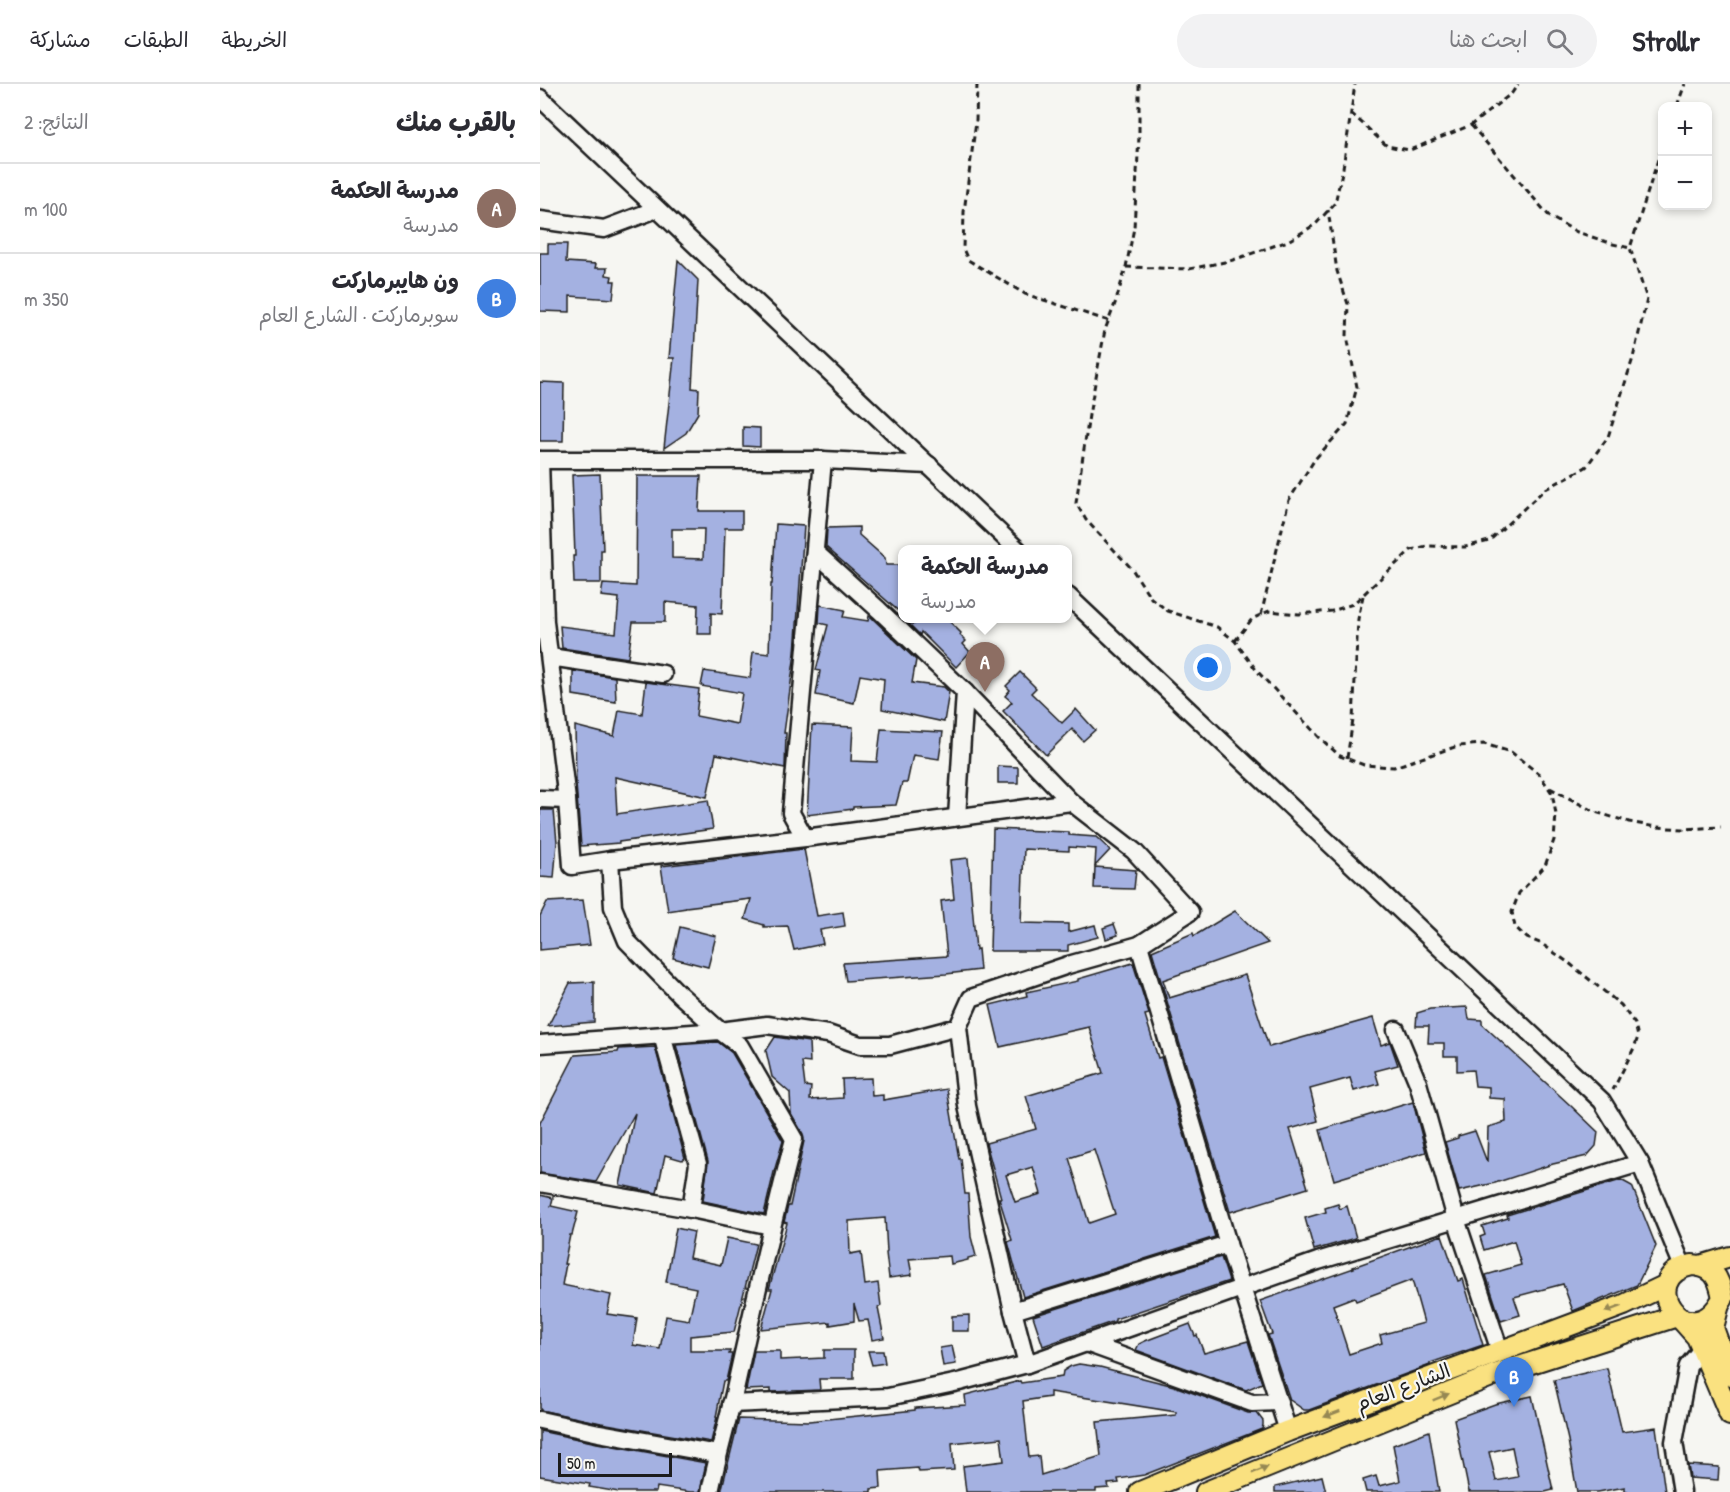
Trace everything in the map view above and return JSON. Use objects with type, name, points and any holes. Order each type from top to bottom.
[{"type":"main road","points":[[1730,1257],[1676,1271],[1666,1286],[1665,1294],[1671,1310],[1697,1337],[1730,1415]]},
{"type":"main road","points":[[1692,1266],[1714,1274],[1718,1280],[1724,1300],[1713,1328],[1730,1375]]},
{"type":"main road","name":"الشارع العام","points":[[1140,1492],[1288,1431],[1624,1305],[1666,1286]]},
{"type":"main road","points":[[1679,1317],[1690,1322],[1701,1320],[1711,1316],[1724,1300]]},
{"type":"main road","name":"الشارع العام","points":[[1206,1492],[1494,1375],[1679,1317]]},
{"type":"main road","points":[[1494,1353],[1494,1375]]},
{"type":"street","points":[[540,98],[1014,545]]},
{"type":"street","points":[[540,220],[604,229],[657,209]]},
{"type":"street","points":[[929,465],[823,460],[540,460],[543,634],[550,657],[573,866],[805,838],[1071,802]]},
{"type":"street","points":[[805,838],[791,813],[823,460]]},
{"type":"street","points":[[815,552],[965,693],[1071,802],[1134,851],[1190,912],[1138,945],[1068,965],[971,998],[958,1027],[967,1106],[1027,1364]]},
{"type":"street","points":[[1072,600],[1605,1105],[1640,1163],[1692,1266]]},
{"type":"street","points":[[550,657],[663,674]]},
{"type":"street","points":[[957,817],[965,693]]},
{"type":"street","points":[[540,799],[567,800]]},
{"type":"street","points":[[610,860],[613,907],[627,941],[679,994],[740,1046],[794,1139],[771,1226],[710,1492]]},
{"type":"street","points":[[1138,945],[1228,1244],[1288,1431]]},
{"type":"street","points":[[540,1044],[720,1031],[767,1025],[828,1034],[860,1045],[890,1045],[958,1027]]},
{"type":"street","points":[[1396,1030],[1418,1083],[1494,1353]]},
{"type":"street","points":[[662,1035],[698,1164],[691,1209]]},
{"type":"street","points":[[731,1404],[888,1398],[1027,1364],[1317,1262],[1640,1163]]},
{"type":"street","points":[[540,1183],[691,1209],[771,1226]]},
{"type":"street","points":[[1013,1311],[1228,1244]]},
{"type":"street","points":[[1086,1343],[1252,1403],[1279,1402]]},
{"type":"street","points":[[1682,1492],[1674,1442],[1688,1366],[1702,1349]]},
{"type":"street","points":[[540,1420],[717,1454]]},
{"type":"path","points":[[977,84],[976,121],[964,212],[963,249],[968,260],[1025,294],[1109,321]]},
{"type":"path","points":[[1140,84],[1134,228],[1126,267],[1105,330],[1076,502],[1086,520],[1132,568],[1151,598],[1168,611],[1217,627],[1235,641],[1257,671],[1340,756],[1364,765],[1394,767],[1458,746],[1484,744],[1511,752],[1539,774],[1552,793],[1556,814],[1554,840],[1545,866],[1519,893],[1512,912],[1515,927],[1521,933],[1542,944],[1569,963],[1621,1005],[1635,1024],[1638,1036],[1634,1048],[1605,1105]]},
{"type":"path","points":[[1126,267],[1189,269],[1230,261],[1288,241],[1316,224],[1335,203],[1343,168],[1355,84]]},
{"type":"path","points":[[1351,113],[1387,146],[1410,150],[1471,125],[1512,93],[1518,84]]},
{"type":"path","points":[[1678,102],[1685,84]]},
{"type":"path","points":[[1471,125],[1550,217],[1577,232],[1630,248]]},
{"type":"path","points":[[1235,641],[1251,619],[1269,611],[1299,614],[1332,611],[1353,604],[1411,550],[1427,546],[1465,547],[1489,541],[1544,490],[1587,467],[1608,437],[1633,358],[1647,299],[1630,248],[1659,156]]},
{"type":"path","points":[[1261,615],[1289,500],[1316,459],[1347,424],[1357,387],[1347,336],[1348,304],[1337,271],[1328,210]]},
{"type":"path","points":[[1347,758],[1353,720],[1358,619],[1364,595]]},
{"type":"path","points":[[1549,788],[1595,812],[1629,822],[1683,829],[1721,827]]},
{"type":"building","points":[[548,244],[567,244],[566,262],[596,264],[595,268],[607,268],[606,275],[612,276],[611,281],[615,281],[613,299],[570,296],[570,312],[540,311],[540,253],[548,253]]},
{"type":"building","points":[[678,260],[698,280],[692,388],[699,389],[698,413],[686,433],[664,448],[674,358],[669,358]]},
{"type":"building","points":[[540,382],[564,383],[563,441],[540,441]]},
{"type":"building","points":[[743,427],[760,428],[760,447],[743,446]]},
{"type":"building","points":[[600,474],[603,550],[601,550],[601,583],[574,583],[572,475]]},
{"type":"building","points":[[637,476],[701,476],[699,511],[742,511],[742,528],[725,528],[722,614],[711,613],[711,634],[697,634],[698,605],[665,602],[665,622],[633,622],[628,658],[562,648],[560,626],[616,633],[619,598],[601,596],[603,584],[636,586]],"holes":[[[672,529],[704,529],[703,559],[672,558]]]},
{"type":"building","points":[[776,524],[804,526],[795,653],[784,733],[786,733],[785,768],[716,754],[707,797],[615,777],[617,814],[708,800],[713,829],[619,843],[581,846],[576,784],[575,726],[614,736],[619,710],[642,714],[646,682],[699,689],[696,716],[737,724],[742,693],[701,686],[704,671],[750,678],[753,652],[769,654]]},
{"type":"building","points":[[859,527],[859,535],[885,558],[886,565],[898,565],[898,611],[826,547],[827,528]]},
{"type":"building","points":[[820,605],[845,610],[843,617],[868,621],[869,616],[872,618],[916,660],[912,683],[944,687],[949,692],[944,722],[882,709],[884,679],[860,675],[854,703],[816,695],[820,671],[816,670],[828,625],[819,623]]},
{"type":"building","points":[[908,623],[951,623],[961,633],[960,635],[966,641],[963,644],[970,652],[956,667],[921,632],[920,635]]},
{"type":"building","points":[[573,671],[615,677],[616,702],[573,695]]},
{"type":"building","points":[[1020,672],[1036,688],[1031,693],[1062,723],[1076,709],[1095,730],[1083,741],[1072,729],[1046,755],[1003,711],[1012,702],[1005,696],[1010,690],[1006,686]]},
{"type":"building","points":[[812,725],[853,727],[851,761],[877,762],[881,729],[943,732],[939,759],[913,755],[907,783],[902,783],[896,805],[853,807],[853,809],[807,815]]},
{"type":"building","points":[[998,766],[1018,767],[1018,783],[998,783]]},
{"type":"building","points":[[540,810],[554,810],[557,842],[554,878],[540,877]]},
{"type":"building","points":[[993,829],[1069,832],[1069,835],[1096,837],[1110,850],[1095,866],[1096,849],[1069,847],[1069,851],[1024,849],[1021,923],[1068,924],[1068,932],[1095,925],[1098,937],[1068,945],[1068,951],[990,951]]},
{"type":"building","points":[[804,849],[817,916],[843,912],[845,926],[820,930],[823,944],[794,950],[788,926],[764,927],[764,925],[745,919],[751,899],[668,911],[661,866]]},
{"type":"building","points":[[968,858],[976,950],[978,949],[980,970],[846,981],[843,963],[947,956],[941,901],[954,899],[950,860]]},
{"type":"building","points":[[1095,867],[1136,870],[1134,889],[1094,888]]},
{"type":"building","points":[[583,900],[590,945],[540,950],[540,916],[547,902]]},
{"type":"building","points":[[1235,911],[1268,943],[1163,980],[1169,998],[1245,975],[1269,1047],[1373,1018],[1381,1045],[1390,1042],[1398,1065],[1375,1071],[1379,1084],[1354,1091],[1350,1078],[1310,1089],[1318,1121],[1290,1129],[1308,1188],[1230,1212],[1152,951],[1193,933],[1194,936]]},
{"type":"building","points":[[1114,924],[1118,935],[1106,939],[1103,928]]},
{"type":"building","points":[[680,927],[716,936],[708,967],[673,958]]},
{"type":"building","points":[[1133,963],[1149,1014],[1145,1015],[1158,1058],[1161,1057],[1215,1237],[1023,1297],[1008,1242],[1012,1240],[986,1143],[1036,1129],[1026,1096],[1103,1073],[1089,1027],[1000,1047],[990,1005],[1027,996],[1026,992],[1078,981],[1078,979]],"holes":[[[1094,1150],[1115,1214],[1089,1223],[1069,1158]],[[1033,1167],[1041,1194],[1015,1202],[1006,1175]]]},
{"type":"building","points":[[594,982],[594,1022],[548,1026],[570,983]]},
{"type":"building","points":[[1467,1007],[1469,1019],[1482,1020],[1482,1024],[1598,1132],[1596,1146],[1587,1156],[1459,1191],[1445,1142],[1475,1131],[1487,1162],[1488,1127],[1506,1122],[1505,1099],[1489,1098],[1489,1087],[1475,1086],[1473,1070],[1457,1071],[1457,1056],[1444,1056],[1444,1043],[1428,1043],[1429,1026],[1416,1026],[1417,1013],[1430,1009]]},
{"type":"building","points":[[775,1037],[809,1042],[810,1063],[802,1062],[805,1086],[811,1087],[810,1100],[843,1098],[842,1079],[871,1078],[872,1096],[883,1095],[883,1100],[947,1089],[959,1159],[961,1159],[965,1194],[968,1194],[971,1237],[976,1256],[951,1264],[950,1256],[909,1259],[912,1275],[889,1278],[885,1218],[849,1221],[850,1254],[861,1252],[865,1285],[878,1283],[881,1306],[878,1308],[884,1338],[872,1340],[868,1320],[859,1321],[854,1304],[854,1321],[830,1325],[830,1322],[761,1329],[772,1289],[769,1289],[787,1223],[784,1222],[788,1206],[790,1206],[804,1141],[803,1134],[791,1113],[790,1093],[772,1077],[766,1051]]},
{"type":"building","points":[[718,1042],[732,1053],[783,1141],[764,1214],[703,1201],[708,1161],[676,1045]]},
{"type":"building","points":[[655,1047],[685,1158],[682,1160],[665,1155],[657,1193],[620,1185],[635,1113],[596,1182],[540,1173],[540,1123],[575,1055]]},
{"type":"building","points":[[1413,1102],[1426,1152],[1334,1180],[1320,1130]]},
{"type":"building","points":[[1621,1180],[1632,1186],[1656,1246],[1637,1285],[1573,1311],[1563,1284],[1514,1297],[1520,1315],[1501,1321],[1486,1275],[1521,1265],[1514,1241],[1484,1250],[1480,1237],[1485,1235],[1482,1226],[1508,1218],[1507,1215]]},
{"type":"building","points":[[540,1195],[553,1198],[551,1206],[578,1212],[572,1235],[570,1235],[562,1285],[611,1295],[607,1314],[637,1318],[633,1345],[660,1349],[666,1316],[689,1320],[696,1288],[666,1282],[676,1228],[694,1232],[689,1258],[721,1265],[727,1238],[756,1244],[734,1332],[690,1336],[690,1351],[730,1351],[729,1354],[732,1354],[726,1381],[723,1381],[711,1442],[540,1410]]},
{"type":"building","points":[[1338,1204],[1340,1209],[1347,1206],[1356,1238],[1314,1250],[1305,1218],[1326,1212],[1325,1208]]},
{"type":"building","points":[[1442,1235],[1458,1281],[1463,1279],[1483,1345],[1304,1410],[1290,1400],[1268,1335],[1272,1334],[1260,1301]],"holes":[[[1412,1280],[1424,1323],[1380,1335],[1382,1343],[1349,1354],[1333,1305],[1354,1297],[1356,1301]]]},
{"type":"building","points":[[1221,1257],[1229,1281],[1043,1346],[1033,1316]]},
{"type":"building","points":[[969,1315],[969,1331],[952,1331],[952,1316]]},
{"type":"building","points":[[1190,1324],[1204,1353],[1248,1341],[1262,1383],[1246,1390],[1136,1350],[1139,1344],[1145,1341]]},
{"type":"building","points":[[952,1346],[956,1364],[943,1366],[940,1348]]},
{"type":"building","points":[[824,1350],[854,1350],[854,1379],[819,1379],[820,1390],[771,1392],[771,1389],[746,1390],[754,1351],[780,1351],[780,1360],[824,1358]]},
{"type":"building","points":[[868,1351],[883,1351],[885,1363],[872,1365]]},
{"type":"building","points":[[1079,1364],[1100,1367],[1174,1386],[1248,1413],[1257,1413],[1263,1421],[1262,1429],[1144,1475],[1118,1479],[1119,1483],[1108,1484],[1109,1488],[1096,1489],[1096,1492],[966,1492],[963,1466],[1004,1461],[1001,1438],[952,1443],[954,1470],[919,1472],[918,1468],[880,1471],[881,1488],[871,1489],[871,1492],[721,1492],[739,1419],[809,1421],[915,1410],[915,1408],[966,1405],[965,1395],[1020,1381],[1021,1383],[1062,1377],[1063,1371]],"holes":[[[1050,1392],[1176,1412],[1176,1415],[1097,1422],[1101,1456],[1041,1475],[1039,1456],[1029,1457],[1023,1401],[1050,1397]]]},
{"type":"building","points":[[1607,1368],[1622,1432],[1656,1427],[1665,1492],[1625,1492],[1625,1487],[1598,1492],[1577,1492],[1554,1380]]},
{"type":"building","points":[[1532,1396],[1553,1490],[1545,1492],[1469,1492],[1454,1419],[1495,1404]],"holes":[[[1512,1447],[1518,1477],[1496,1481],[1489,1452]]]},
{"type":"building","points":[[540,1431],[706,1463],[700,1492],[657,1487],[656,1492],[619,1492],[589,1487],[590,1484],[540,1476]]},
{"type":"building","points":[[1429,1431],[1439,1492],[1366,1492],[1363,1480],[1376,1476],[1379,1486],[1400,1481],[1393,1445]]},
{"type":"building","points":[[1688,1465],[1719,1467],[1718,1480],[1690,1478]]},
{"type":"building","points":[[1322,1476],[1326,1492],[1275,1492],[1275,1487]]},
{"type":"place","name":"مدرسة الحكمة","points":[[985,692]]},
{"type":"place","name":"ون هايبرماركت","points":[[1514,1407]]}]
